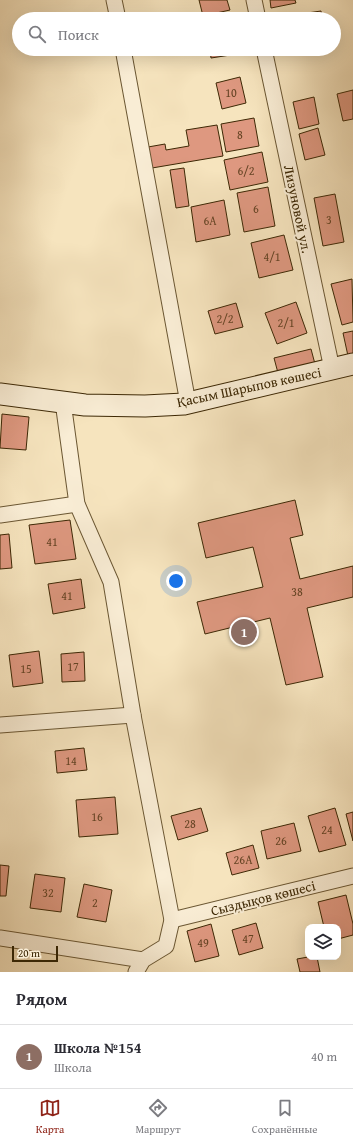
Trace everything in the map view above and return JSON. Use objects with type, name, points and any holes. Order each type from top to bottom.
[{"type":"street","points":[[114,0],[117,12]]},
{"type":"street","points":[[254,0],[257,12]]},
{"type":"street","points":[[124,56],[188,403]]},
{"type":"street","name":"Лизуновой ул.","points":[[265,56],[332,369]]},
{"type":"street","name":"Қасым Шарыпов көшесі","points":[[0,394],[85,404],[145,406],[188,403],[353,364]]},
{"type":"street","points":[[0,938],[140,966],[166,946],[172,920],[133,715],[111,582],[77,504],[63,402]]},
{"type":"street","points":[[0,516],[77,504]]},
{"type":"street","points":[[0,725],[133,715]]},
{"type":"street","name":"Сыздықов көшесі","points":[[172,920],[353,876]]},
{"type":"building","points":[[199,0],[227,0],[230,10],[221,12],[202,12]]},
{"type":"building","points":[[270,0],[295,0],[296,3],[271,8]]},
{"type":"building","points":[[211,56],[224,56],[211,58]]},
{"type":"building","points":[[240,77],[246,103],[222,109],[216,83]]},
{"type":"building","points":[[353,90],[353,119],[343,121],[337,94]]},
{"type":"building","points":[[314,97],[319,124],[299,129],[293,102]]},
{"type":"building","points":[[254,118],[259,146],[226,152],[221,124]]},
{"type":"building","points":[[217,125],[223,156],[152,168],[148,147],[165,144],[166,150],[189,146],[186,130]]},
{"type":"building","points":[[318,128],[325,155],[305,160],[299,134]]},
{"type":"building","points":[[262,152],[268,182],[230,190],[224,160]]},
{"type":"building","points":[[184,168],[189,206],[176,208],[170,170]]},
{"type":"building","points":[[268,187],[275,226],[244,232],[237,193]]},
{"type":"building","points":[[335,194],[344,242],[323,246],[314,198]]},
{"type":"building","points":[[224,200],[230,235],[196,242],[191,207]]},
{"type":"building","points":[[284,235],[293,270],[259,278],[251,243]]},
{"type":"building","points":[[352,279],[353,322],[342,325],[331,284]]},
{"type":"building","points":[[296,302],[307,333],[277,344],[265,313]]},
{"type":"building","points":[[236,303],[243,327],[215,334],[208,311]]},
{"type":"building","points":[[353,331],[353,355],[348,356],[343,333]]},
{"type":"building","points":[[311,349],[315,364],[278,373],[274,358]]},
{"type":"building","points":[[2,414],[29,417],[26,450],[0,448]]},
{"type":"building","points":[[295,500],[303,535],[290,538],[300,579],[353,566],[353,597],[307,608],[323,677],[286,685],[270,618],[205,634],[197,602],[263,587],[253,547],[206,558],[198,523]]},
{"type":"building","points":[[70,520],[76,559],[35,564],[29,525]]},
{"type":"building","points":[[9,534],[12,568],[0,569],[0,535]]},
{"type":"building","points":[[81,579],[85,608],[53,614],[48,584]]},
{"type":"building","points":[[39,651],[43,683],[13,687],[9,655]]},
{"type":"building","points":[[84,652],[85,681],[62,682],[61,654]]},
{"type":"building","points":[[84,748],[87,770],[57,773],[55,751]]},
{"type":"building","points":[[115,797],[118,834],[79,837],[76,800]]},
{"type":"building","points":[[201,808],[208,831],[178,840],[171,816]]},
{"type":"building","points":[[335,808],[346,845],[319,852],[308,816]]},
{"type":"building","points":[[353,812],[353,841],[346,814]]},
{"type":"building","points":[[294,823],[301,851],[267,859],[261,831]]},
{"type":"building","points":[[253,845],[259,868],[232,875],[226,853]]},
{"type":"building","points":[[0,865],[9,866],[6,896],[0,896]]},
{"type":"building","points":[[35,874],[65,878],[61,912],[30,908]]},
{"type":"building","points":[[84,884],[112,890],[106,922],[77,917]]},
{"type":"building","points":[[346,895],[353,924],[353,935],[341,938],[341,924],[323,924],[318,902]]},
{"type":"building","points":[[256,923],[263,948],[239,955],[232,930]]},
{"type":"building","points":[[211,924],[219,956],[195,962],[187,931]]},
{"type":"building","points":[[305,958],[305,960],[318,960],[320,972],[300,972],[297,959]]},
{"type":"place","name":"Школа №154","points":[[244,632]]}]
